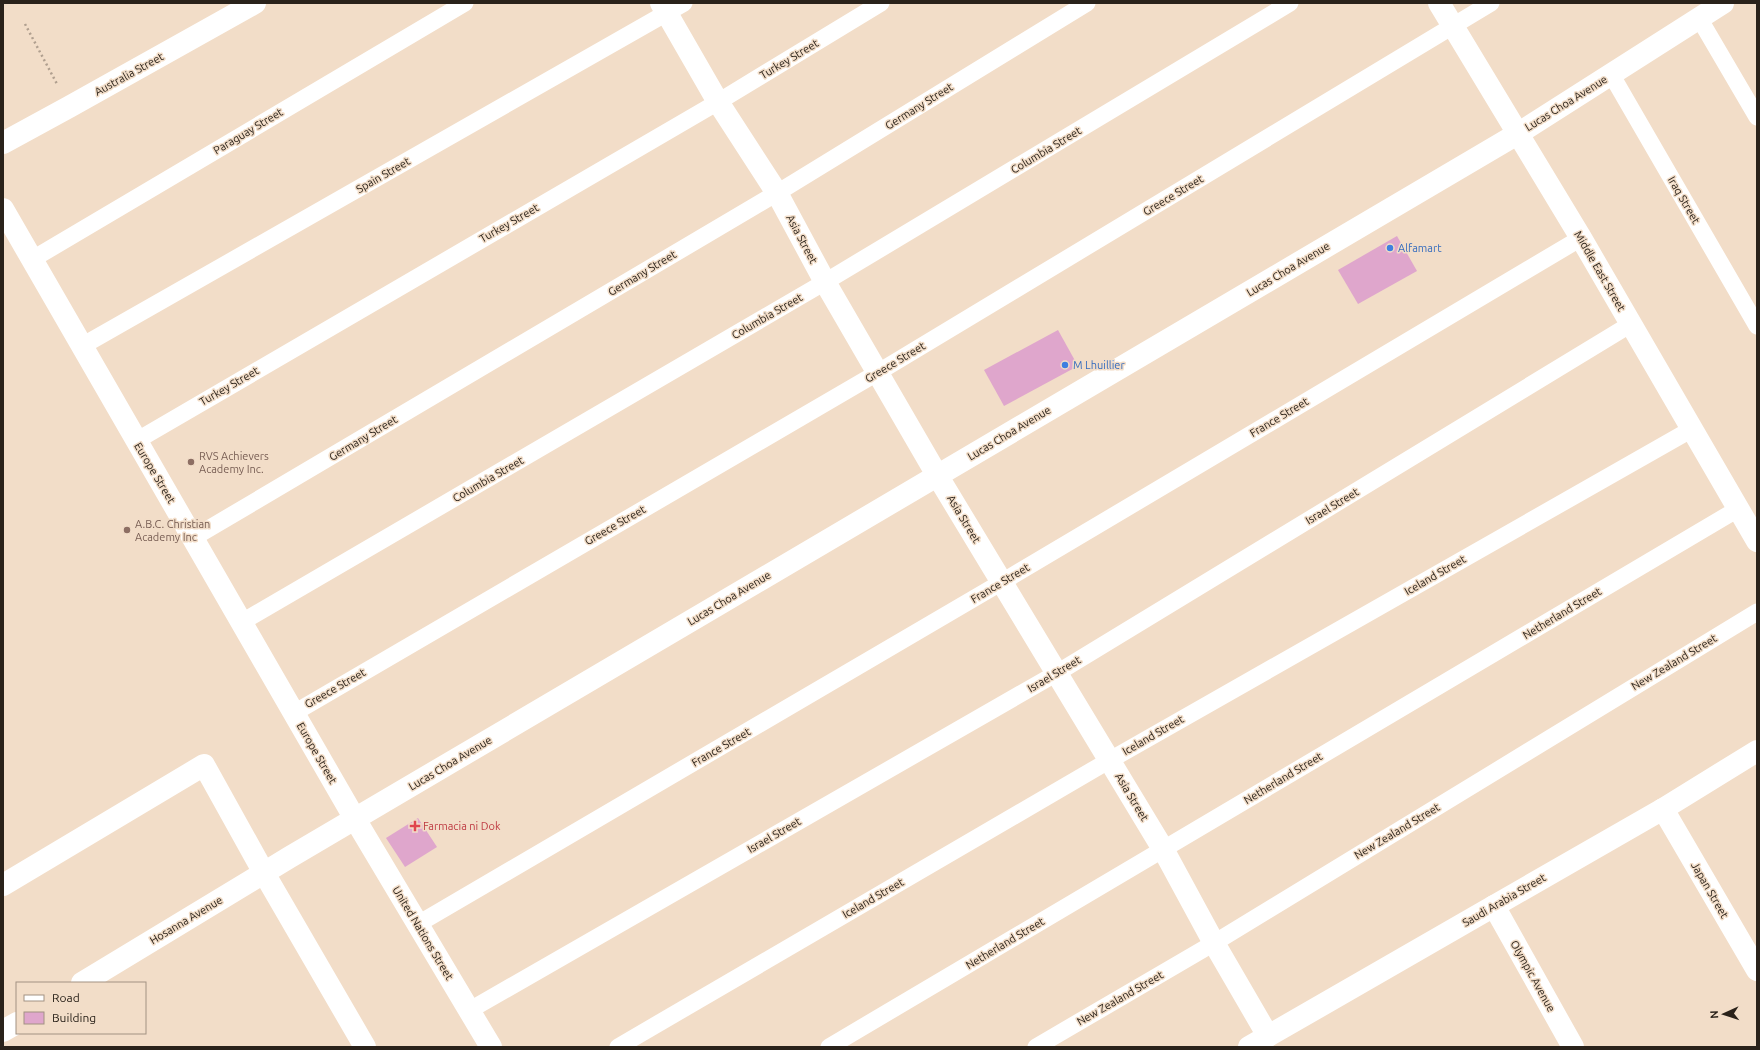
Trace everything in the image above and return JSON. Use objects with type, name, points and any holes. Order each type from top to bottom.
[{"type":"street","name":"Australia Street","points":[[3,143],[254,3]]},
{"type":"street","name":"Middle East Street","points":[[1439,3],[1519,133],[1757,541]]},
{"type":"street","name":"Lucas Choa Avenue","points":[[290,857],[1519,133],[1723,3]]},
{"type":"street","name":"Asia Street","points":[[671,7],[718,102],[777,193],[825,282],[877,373],[1163,849],[1214,943],[1268,1036]]},
{"type":"street","name":"Europe Street","points":[[3,209],[31,260],[355,819]]},
{"type":"street","name":"Saudi Arabia Street","points":[[1249,1047],[1663,809],[1757,752]]},
{"type":"street","points":[[3,885],[204,764],[360,1045]]},
{"type":"street","name":"Japan Street","points":[[1663,809],[1757,970]]},
{"type":"street","name":"United Nations Street","points":[[355,819],[491,1047]]},
{"type":"street","name":"Hosanna Avenue","points":[[84,982],[290,857]]},
{"type":"street","name":"Olympic Avenue","points":[[1494,906],[1573,1047]]},
{"type":"street","points":[[3,1031],[16,1024]]},
{"type":"lane","name":"Paraguay Street","points":[[31,260],[465,3]]},
{"type":"lane","name":"Turkey Street","points":[[136,441],[718,102],[881,3]]},
{"type":"lane","name":"Germany Street","points":[[193,538],[777,193],[1087,3]]},
{"type":"lane","name":"Columbia Street","points":[[242,622],[825,282],[1290,3]]},
{"type":"lane","name":"Greece Street","points":[[294,713],[877,373],[1491,3]]},
{"type":"lane","name":"Spain Street","points":[[82,346],[671,7]]},
{"type":"lane","points":[[1699,18],[1757,117]]},
{"type":"lane","name":"Iraq Street","points":[[1611,74],[1757,326]]},
{"type":"lane","name":"France Street","points":[[418,924],[1002,582],[1581,238]]},
{"type":"lane","name":"Israel Street","points":[[470,1010],[1057,673],[1631,324]]},
{"type":"lane","name":"Iceland Street","points":[[618,1047],[1110,760],[1692,429]]},
{"type":"lane","name":"Netherland Street","points":[[829,1047],[1738,509]]},
{"type":"lane","name":"New Zealand Street","points":[[1036,1047],[1214,943],[1757,612]]},
{"type":"path","points":[[25,24],[69,107]]},
{"type":"building","points":[[1397,236],[1417,271],[1358,304],[1338,270]]},
{"type":"building","points":[[1058,330],[1078,366],[1004,406],[984,370]]},
{"type":"building","points":[[418,818],[437,847],[405,867],[386,838]]},
{"type":"place","name":"Alfamart","points":[[1390,248]]},
{"type":"place","name":"M Lhuillier","points":[[1065,365]]},
{"type":"place","name":"RVS Achievers Academy Inc.","points":[[191,462]]},
{"type":"place","name":"A.B.C. Christian Academy Inc","points":[[127,530]]},
{"type":"place","name":"Farmacia ni Dok","points":[[415,826]]}]
